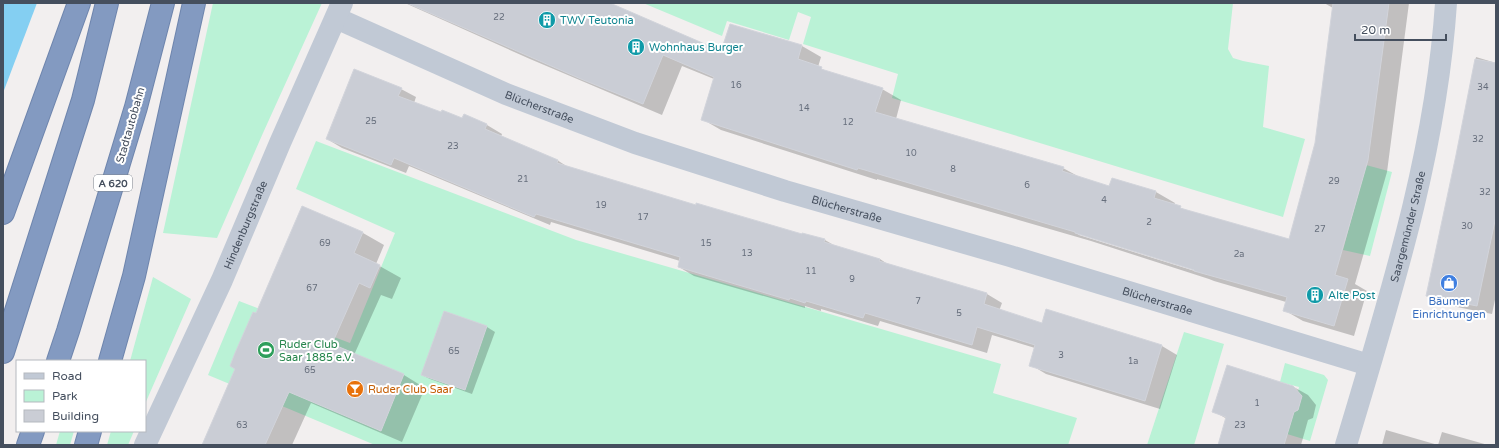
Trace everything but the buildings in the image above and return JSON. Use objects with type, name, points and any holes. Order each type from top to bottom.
[{"type":"highway","points":[[3,213],[79,3]]},
{"type":"highway","points":[[3,352],[83,100],[107,3]]},
{"type":"highway","name":"Stadtautobahn","points":[[58,360],[136,108],[163,3]]},
{"type":"highway","points":[[110,360],[134,276],[194,3]]},
{"type":"highway","points":[[28,445],[33,432]]},
{"type":"highway","points":[[86,445],[90,432]]},
{"type":"street","name":"Saargemünder Straße","points":[[1346,445],[1389,302],[1424,161],[1441,56],[1446,3]]},
{"type":"street","name":"Blücherstraße","points":[[339,11],[506,94],[635,143],[785,191],[1010,256],[1370,365]]},
{"type":"street","name":"Hindenburgstraße","points":[[145,445],[222,280],[280,143],[339,11]]},
{"type":"green space","points":[[213,3],[322,3],[217,238],[163,233]]},
{"type":"green space","points":[[643,3],[1233,3],[1228,49],[1233,58],[1269,66],[1263,127],[1305,139],[1283,217],[892,98],[898,74],[803,44],[811,17],[798,12],[789,40],[727,21],[722,36]]},
{"type":"green space","points":[[316,141],[576,240],[1001,364],[993,393],[1077,418],[1068,445],[375,445],[208,375],[239,301],[350,343],[395,233],[296,189]]},
{"type":"green space","points":[[1366,165],[1392,172],[1370,256],[1343,250]]},
{"type":"green space","points":[[153,277],[191,299],[146,402],[146,360],[130,360]]},
{"type":"green space","points":[[1184,332],[1224,344],[1194,445],[1147,445]]},
{"type":"green space","points":[[1285,363],[1324,375],[1328,380],[1310,441],[1287,434],[1293,412],[1298,410],[1302,396],[1298,392],[1299,387],[1280,382]]},
{"type":"green space","points":[[60,432],[74,432],[70,445],[56,445]]},
{"type":"green space","points":[[111,432],[134,432],[128,445],[107,445]]},
{"type":"water","points":[[3,3],[37,3],[3,93]]},
{"type":"place","name":"TWV Teutonia","points":[[547,20]]},
{"type":"place","name":"Wohnhaus Burger","points":[[636,47]]},
{"type":"place","name":"Bäumer Einrichtungen","points":[[1449,283]]},
{"type":"place","name":"Alte Post","points":[[1315,295]]},
{"type":"place","name":"Ruder Club Saar 1885 e.V.","points":[[266,350]]},
{"type":"place","name":"Ruder Club Saar","points":[[355,389]]}]
